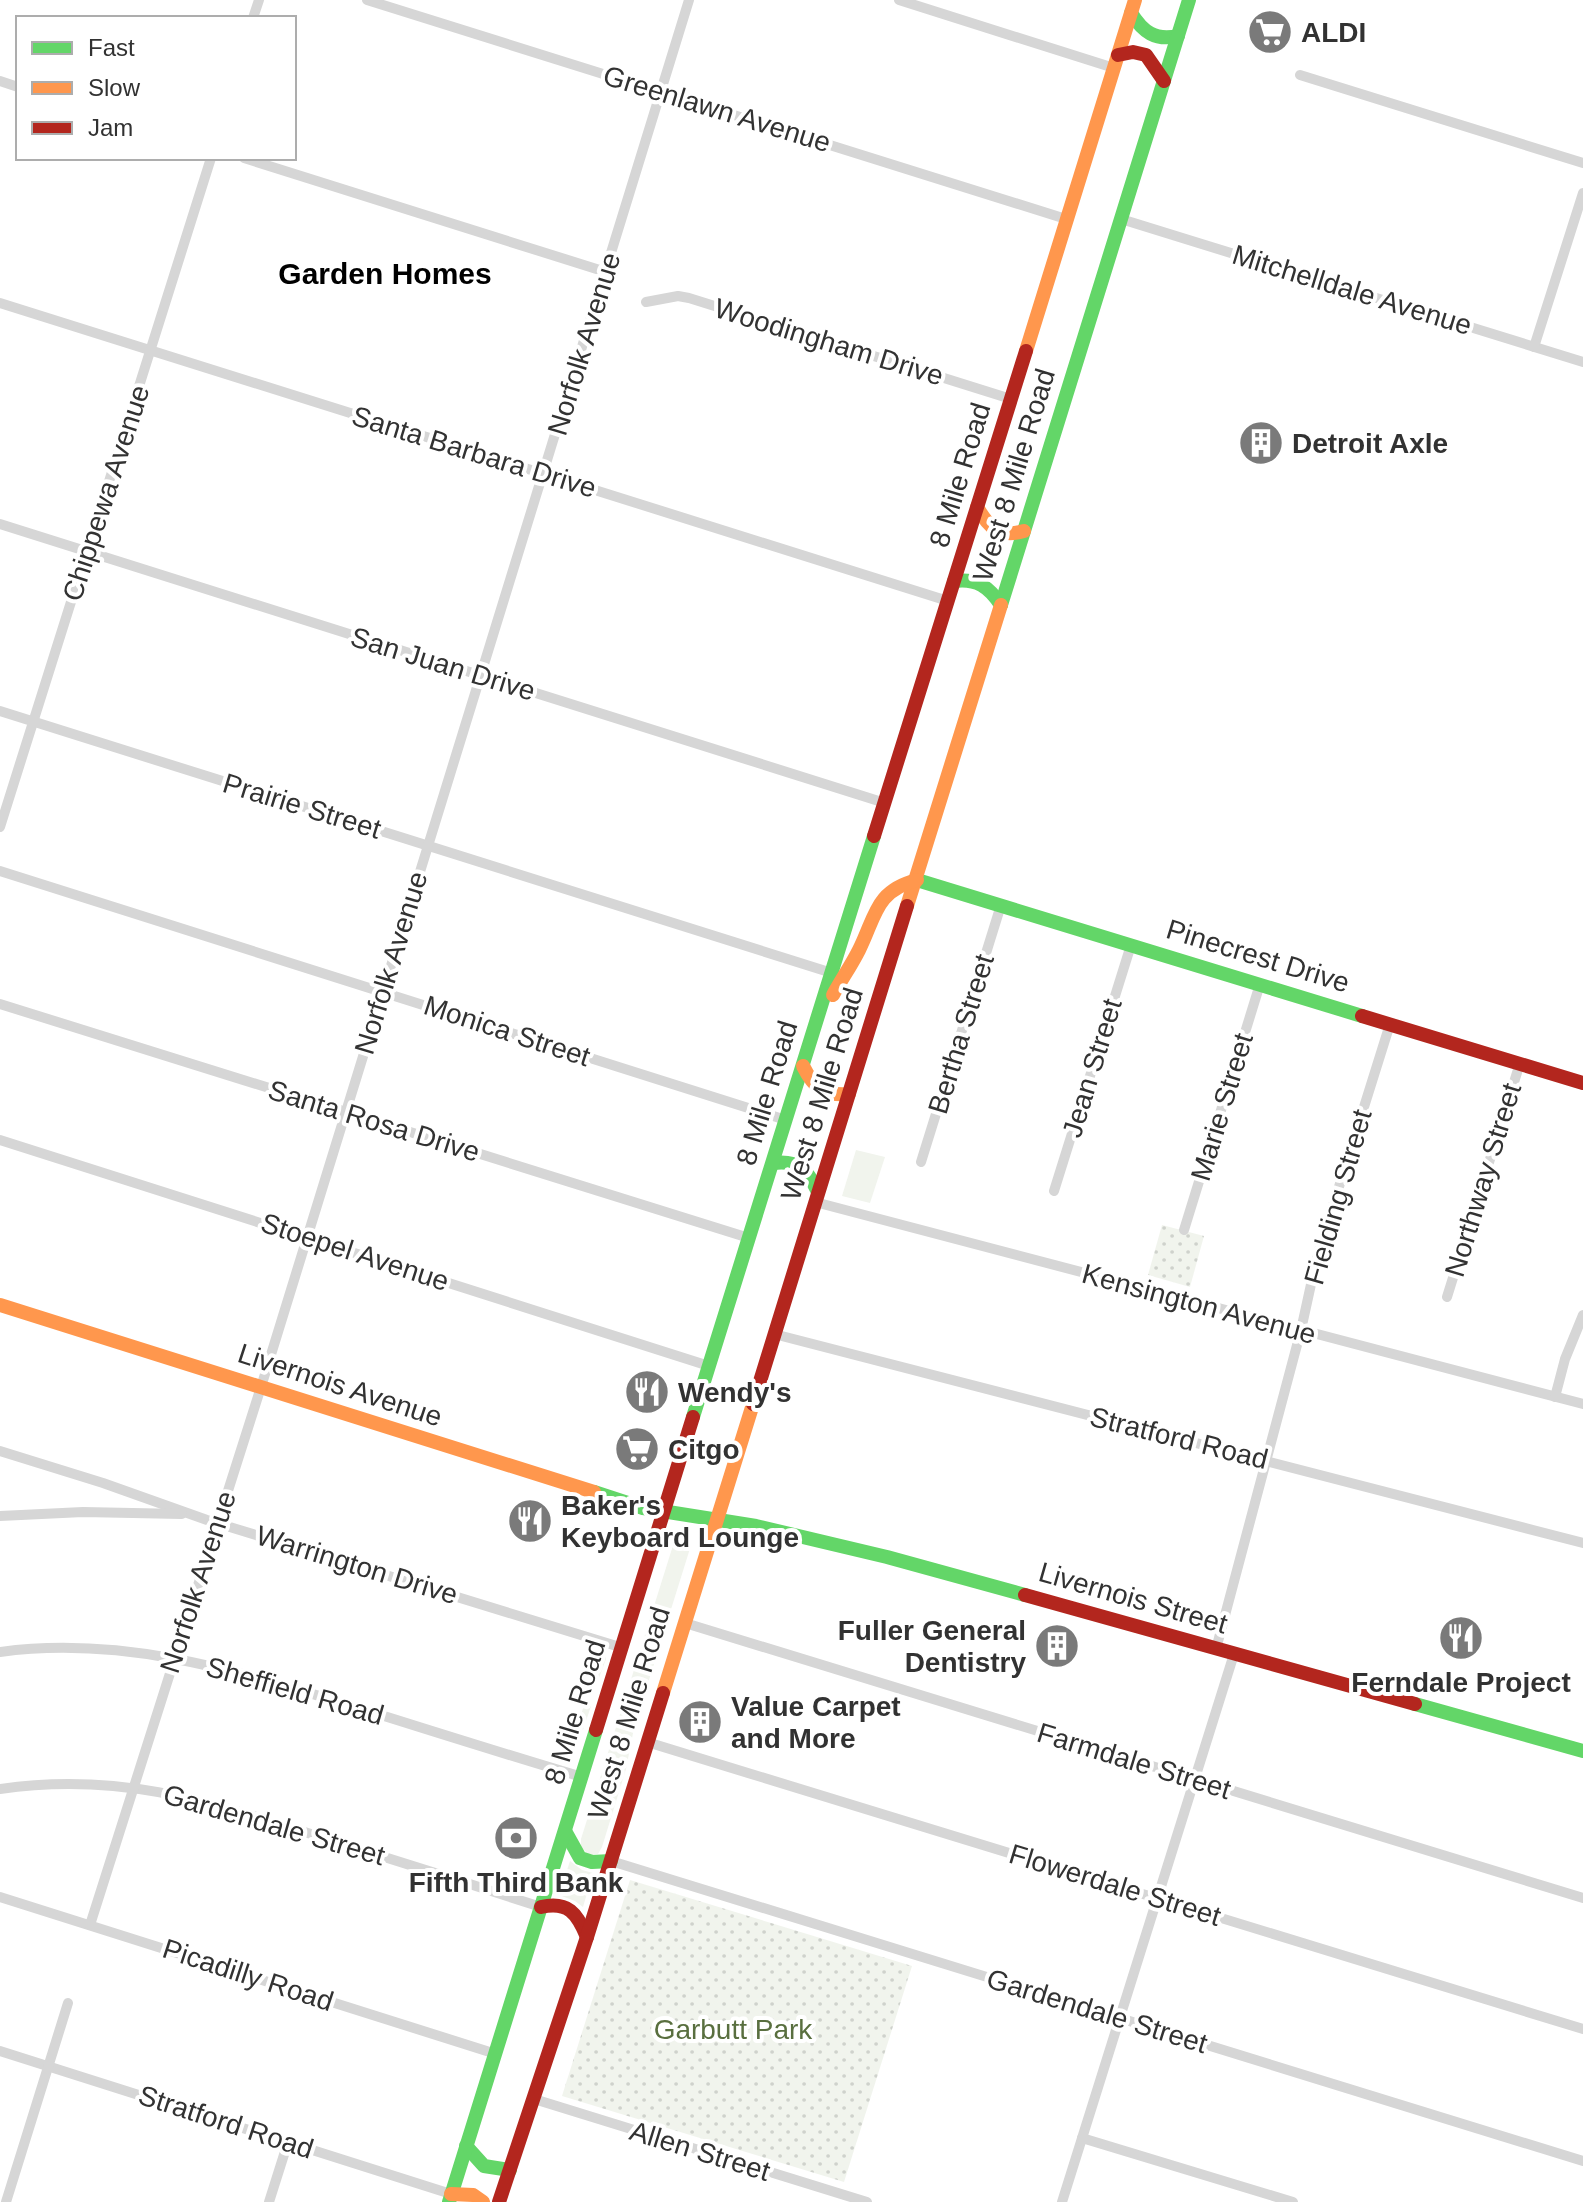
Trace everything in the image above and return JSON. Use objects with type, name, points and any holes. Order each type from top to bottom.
[{"type":"main road","name":"West 8 Mile Road","points":[[499,2202],[611,1861],[1189,0]]},
{"type":"main road","name":"8 Mile Road","points":[[450,2198],[1133,6]]},
{"type":"main road","points":[[1133,6],[1137,23],[1151,36],[1159,39],[1178,36]]},
{"type":"main road","points":[[1116,62],[1133,52],[1146,55],[1164,81]]},
{"type":"main road","points":[[977,507],[997,533],[1011,535],[1024,531]]},
{"type":"main road","points":[[954,581],[980,581],[992,591],[1001,605]]},
{"type":"main road","points":[[817,1022],[860,948],[877,905],[895,887],[917,880]]},
{"type":"main road","name":"Pinecrest Drive","points":[[917,880],[1583,1083]]},
{"type":"main road","points":[[803,1066],[821,1093],[833,1096],[849,1094]]},
{"type":"main road","points":[[773,1163],[799,1163],[810,1176],[817,1197]]},
{"type":"main road","name":"Livernois Avenue","points":[[0,1305],[643,1508],[665,1511]]},
{"type":"main road","name":"Livernois Street","points":[[665,1511],[717,1519],[887,1557],[1583,1751]]},
{"type":"main road","points":[[565,1831],[573,1850],[583,1861],[611,1861]]},
{"type":"main road","points":[[541,1907],[554,1903],[568,1906],[580,1918],[587,1937]]},
{"type":"main road","points":[[466,2146],[482,2167],[510,2170]]},
{"type":"main road","points":[[450,2198],[473,2195],[483,2202]]},
{"type":"street","name":"Greenlawn Avenue","points":[[367,0],[1066,219]]},
{"type":"street","name":"Norfolk Avenue","points":[[90,1925],[261,1387],[689,0]]},
{"type":"street","points":[[899,0],[1116,62]]},
{"type":"street","points":[[1300,75],[1583,163]]},
{"type":"street","name":"Chippewa Avenue","points":[[0,827],[210,160]]},
{"type":"street","points":[[250,160],[606,272]]},
{"type":"street","points":[[1534,347],[1583,193]]},
{"type":"street","name":"Mitchelldale Avenue","points":[[1121,219],[1583,362]]},
{"type":"street","name":"Woodingham Drive","points":[[646,302],[678,296],[689,298],[1011,399]]},
{"type":"street","name":"Santa Barbara Drive","points":[[0,303],[948,601]]},
{"type":"street","name":"San Juan Drive","points":[[0,524],[885,803]]},
{"type":"street","name":"Prairie Street","points":[[0,711],[832,973]]},
{"type":"street","name":"Monica Street","points":[[0,871],[786,1120]]},
{"type":"street","name":"Bertha Street","points":[[921,1162],[1001,905]]},
{"type":"street","name":"Jean Street","points":[[1054,1191],[1131,945]]},
{"type":"street","name":"Marie Street","points":[[1184,1230],[1260,984]]},
{"type":"street","name":"Santa Rosa Drive","points":[[0,1004],[749,1238]]},
{"type":"street","name":"Fielding Street","points":[[1216,1649],[1301,1330],[1317,1257],[1390,1024]]},
{"type":"street","name":"Northway Street","points":[[1447,1297],[1520,1063]]},
{"type":"street","name":"Stoepel Avenue","points":[[0,1140],[709,1366]]},
{"type":"street","name":"Kensington Avenue","points":[[817,1197],[1583,1404]]},
{"type":"street","points":[[1555,1397],[1565,1359],[1583,1315]]},
{"type":"street","name":"Stratford Road","points":[[774,1334],[1583,1543]]},
{"type":"street","name":"Warrington Drive","points":[[0,1451],[217,1523],[623,1648]]},
{"type":"street","points":[[0,1516],[83,1512],[190,1514]]},
{"type":"street","name":"Farmdale Street","points":[[685,1623],[1583,1898]]},
{"type":"street","name":"Sheffield Road","points":[[0,1652],[92,1648],[175,1657],[281,1684],[582,1777]]},
{"type":"street","points":[[1062,2202],[1234,1654]]},
{"type":"street","name":"Flowerdale Street","points":[[647,1742],[1583,2029]]},
{"type":"street","name":"Gardendale Street","points":[[0,1789],[66,1783],[133,1787],[204,1800],[541,1907]]},
{"type":"street","name":"Gardendale Street","points":[[611,1861],[1583,2161]]},
{"type":"street","name":"Picadilly Road","points":[[0,1897],[496,2054]]},
{"type":"street","points":[[6,2202],[68,2003]]},
{"type":"street","name":"Stratford Road","points":[[0,2051],[288,2142],[450,2198]]},
{"type":"street","name":"Allen Street","points":[[534,2099],[867,2202]]},
{"type":"street","points":[[1082,2138],[1293,2202]]},
{"type":"street","points":[[269,2202],[288,2142]]},
{"type":"green space","points":[[856,1150],[885,1157],[870,1203],[842,1196]]},
{"type":"green space","points":[[1162,1225],[1204,1236],[1190,1287],[1148,1275]]},
{"type":"green space","points":[[675,1539],[692,1542],[634,1728],[626,1769],[602,1847],[598,1854],[589,1855],[581,1847],[581,1839]]},
{"type":"green space","points":[[602,1649],[606,1659],[596,1686],[589,1688]]},
{"type":"green space","points":[[586,1699],[591,1706],[581,1736],[577,1738],[574,1737]]},
{"type":"green space","points":[[570,1861],[582,1870],[593,1873],[583,1907],[559,1895]]},
{"type":"green space","name":"Garbutt Park","points":[[630,1880],[912,1966],[844,2182],[562,2096]]},
{"type":"traffic: fast","points":[[1001,605],[1189,0]]},
{"type":"traffic: fast","points":[[1131,13],[1150,34],[1178,36]]},
{"type":"traffic: fast","points":[[954,581],[982,585],[1001,605]]},
{"type":"traffic: fast","points":[[693,1417],[874,836]]},
{"type":"traffic: fast","points":[[917,880],[1362,1016]]},
{"type":"traffic: fast","points":[[773,1163],[789,1163],[801,1168],[818,1192]]},
{"type":"traffic: fast","points":[[594,1492],[643,1508],[756,1526],[887,1557],[1025,1595]]},
{"type":"traffic: fast","points":[[1415,1704],[1583,1751]]},
{"type":"traffic: fast","points":[[449,2202],[596,1730]]},
{"type":"traffic: fast","points":[[565,1831],[580,1858],[592,1862],[611,1861]]},
{"type":"traffic: fast","points":[[466,2146],[484,2166],[510,2170]]},
{"type":"traffic: slow","points":[[1026,351],[1135,0]]},
{"type":"traffic: slow","points":[[977,507],[996,530],[1008,533],[1024,531]]},
{"type":"traffic: slow","points":[[907,906],[1001,605]]},
{"type":"traffic: slow","points":[[833,995],[856,956],[879,906],[893,891],[917,880]]},
{"type":"traffic: slow","points":[[803,1066],[821,1089],[833,1094],[849,1094]]},
{"type":"traffic: slow","points":[[0,1305],[594,1492]]},
{"type":"traffic: slow","points":[[663,1693],[753,1404]]},
{"type":"traffic: slow","points":[[451,2194],[473,2195],[483,2202]]},
{"type":"traffic: jam","points":[[1118,55],[1133,52],[1146,55],[1164,81]]},
{"type":"traffic: jam","points":[[874,836],[1026,351]]},
{"type":"traffic: jam","points":[[753,1404],[907,906]]},
{"type":"traffic: jam","points":[[1362,1016],[1583,1083]]},
{"type":"traffic: jam","points":[[596,1730],[693,1417]]},
{"type":"traffic: jam","points":[[1025,1595],[1415,1704]]},
{"type":"traffic: jam","points":[[499,2202],[587,1937],[663,1693]]},
{"type":"traffic: jam","points":[[541,1907],[558,1906],[570,1911],[587,1937]]},
{"type":"place","name":"ALDI","points":[[1270,32]]},
{"type":"place","name":"Detroit Axle","points":[[1261,443]]},
{"type":"place","name":"Wendy's","points":[[647,1392]]},
{"type":"place","name":"Citgo","points":[[637,1449]]},
{"type":"place","name":"Baker's Keyboard Lounge","points":[[530,1521]]},
{"type":"place","name":"Ferndale Project","points":[[1461,1638]]},
{"type":"place","name":"Fuller General Dentistry","points":[[1057,1646]]},
{"type":"place","name":"Value Carpet and More","points":[[700,1722]]},
{"type":"place","name":"Fifth Third Bank","points":[[516,1838]]},
{"type":"district","name":"Garden Homes","points":[[385,273]]}]
